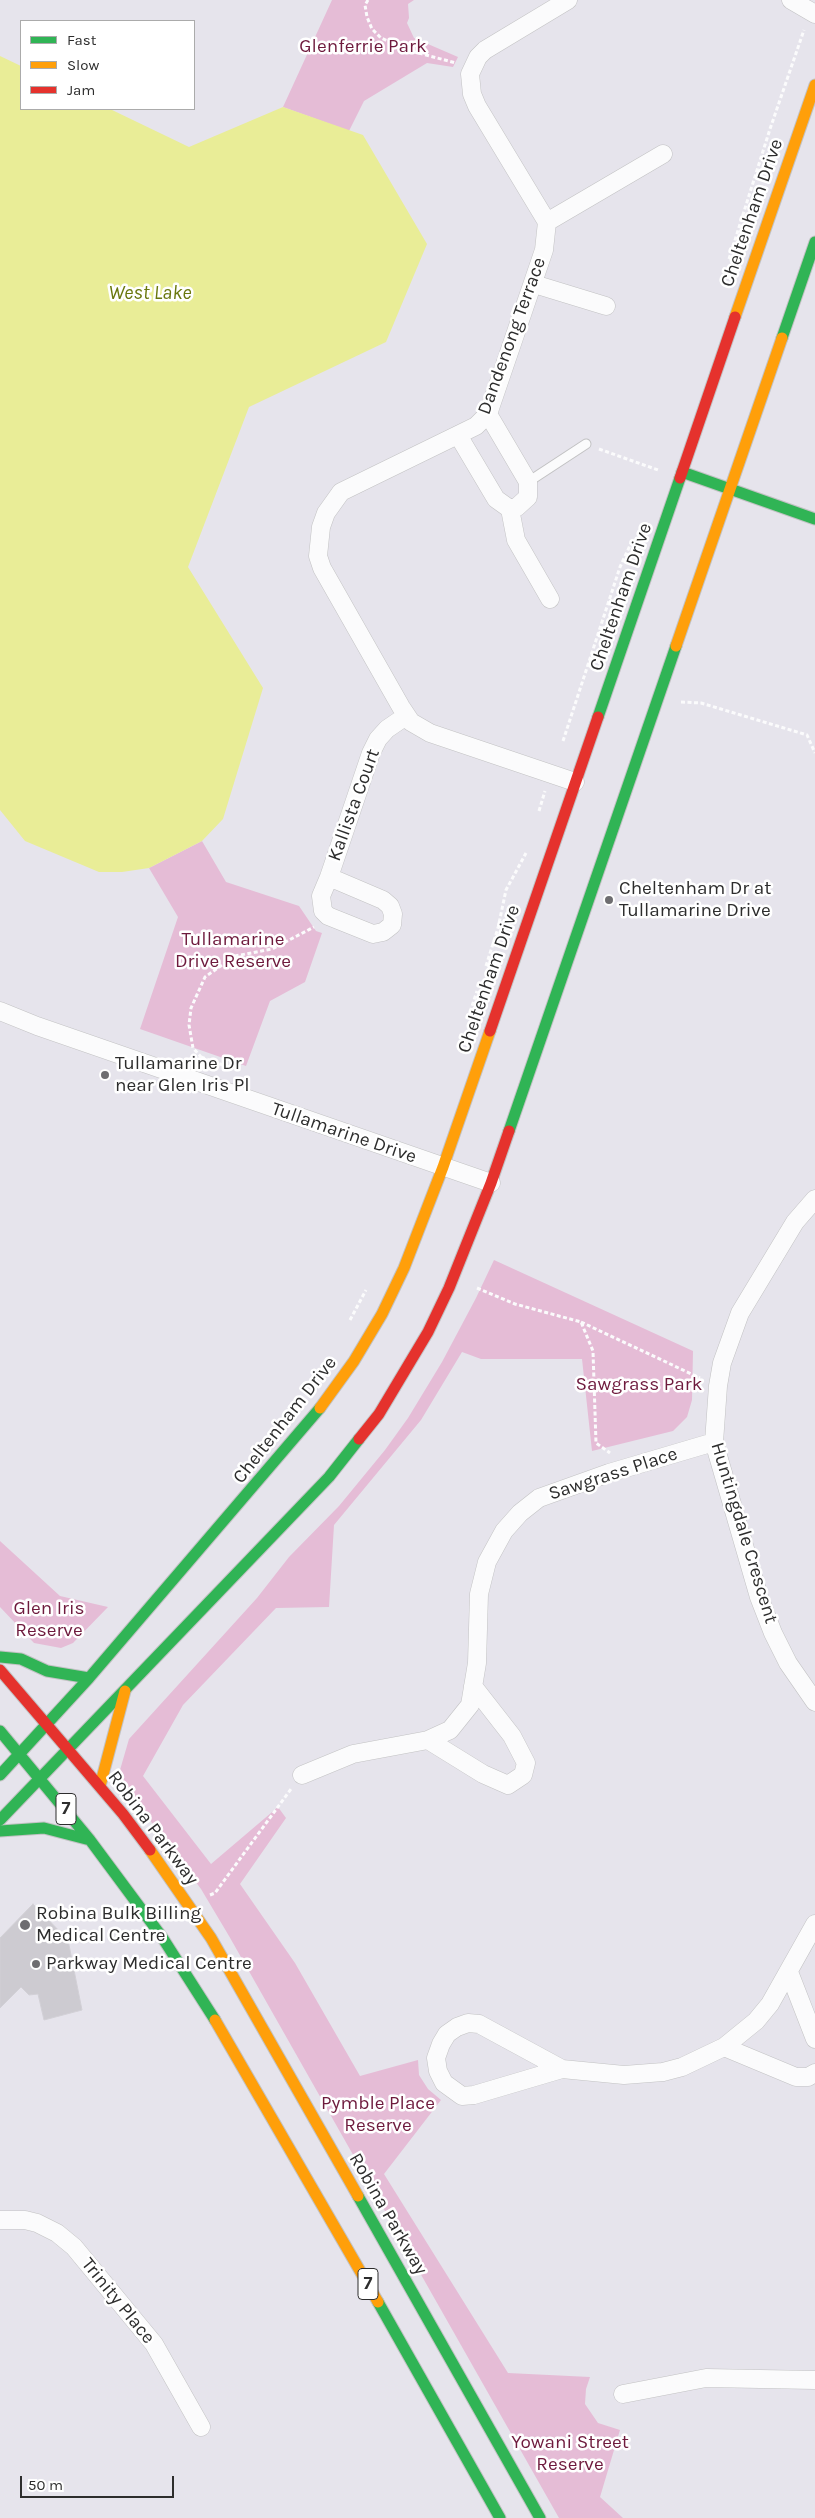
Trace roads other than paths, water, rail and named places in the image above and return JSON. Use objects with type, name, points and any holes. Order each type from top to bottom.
[{"type":"main road","name":"Cheltenham Drive","points":[[0,1775],[89,1678],[258,1484],[332,1394],[382,1314],[404,1268],[443,1167],[815,85]]},
{"type":"main road","points":[[0,1820],[300,1508],[350,1451],[379,1414],[428,1332],[449,1288],[491,1183],[815,242]]},
{"type":"main road","points":[[682,472],[815,519]]},
{"type":"main road","points":[[0,1657],[21,1659],[46,1671],[89,1678]]},
{"type":"main road","name":"Robina Parkway","points":[[0,1670],[48,1723],[100,1786],[171,1878],[211,1938],[540,2518]]},
{"type":"main road","points":[[100,1786],[125,1691]]},
{"type":"main road","name":"7","points":[[0,1731],[41,1778],[90,1840],[162,1937],[201,1996],[286,2138],[500,2518]]},
{"type":"main road","points":[[0,1830],[44,1828],[90,1840]]},
{"type":"street","points":[[568,0],[485,50],[474,66],[470,83],[477,106],[546,222],[663,154]]},
{"type":"street","points":[[792,0],[815,14]]},
{"type":"street","name":"Dandenong Terrace","points":[[546,222],[544,250],[534,284],[488,414],[476,426],[340,492],[326,513],[318,544],[318,556],[322,568],[406,716],[423,730],[576,782]]},
{"type":"street","points":[[534,284],[606,306]]},
{"type":"street","points":[[488,414],[528,482],[528,497],[517,507],[510,509]]},
{"type":"street","points":[[458,435],[496,499],[510,509],[516,540],[550,599]]},
{"type":"street","name":"Kallista Court","points":[[328,877],[383,900],[390,906],[393,914],[392,925],[384,932],[374,934],[328,916],[324,911],[321,896],[371,753],[378,739],[406,716]]},
{"type":"street","name":"Tullamarine Drive","points":[[0,1011],[36,1026],[491,1183]]},
{"type":"street","name":"Huntingdale Crescent","points":[[815,1200],[796,1222],[749,1294],[729,1340],[718,1386],[714,1442],[759,1597],[773,1633],[788,1663],[815,1702]]},
{"type":"street","name":"Sawgrass Place","points":[[302,1775],[353,1754],[428,1740],[450,1730],[470,1705],[477,1663],[478,1594],[487,1562],[504,1532],[520,1513],[540,1498],[548,1495],[609,1473],[714,1442]]},
{"type":"street","points":[[428,1740],[483,1774],[508,1785],[523,1775],[526,1763],[512,1736],[473,1686]]},
{"type":"street","points":[[562,2069],[479,2024],[468,2023],[457,2027],[447,2034],[436,2058],[438,2071],[444,2083],[462,2096],[474,2095],[562,2069],[624,2074],[663,2072],[688,2064],[724,2046],[742,2034],[770,2004],[815,1924]]},
{"type":"street","points":[[789,1972],[815,2039]]},
{"type":"street","points":[[724,2046],[796,2077],[808,2077],[815,2073]]},
{"type":"street","name":"Trinity Place","points":[[0,2220],[26,2220],[38,2223],[57,2233],[74,2247],[154,2344],[201,2427]]},
{"type":"street","points":[[623,2394],[706,2378],[815,2380]]},
{"type":"lane","points":[[528,482],[586,444]]},
{"type":"water","name":"West Lake","points":[[0,56],[20,66],[20,110],[112,110],[189,147],[283,107],[363,135],[427,244],[386,342],[249,407],[188,567],[263,688],[223,819],[202,841],[149,868],[122,872],[99,872],[25,841],[0,810]]},
{"type":"place","name":"Cheltenham Dr at Tullamarine Drive","points":[[609,900]]},
{"type":"place","name":"Tullamarine Dr near Glen Iris Pl","points":[[105,1075]]},
{"type":"place","name":"Robina Bulk Billing Medical Centre","points":[[25,1925]]},
{"type":"place","name":"Parkway Medical Centre","points":[[36,1964]]},
{"type":"park label","name":"Glenferrie Park","points":[[363,47]]},
{"type":"park label","name":"Tullamarine Drive Reserve","points":[[233,951]]},
{"type":"park label","name":"Sawgrass Park","points":[[639,1385]]},
{"type":"park label","name":"Glen Iris Reserve","points":[[49,1620]]},
{"type":"park label","name":"Pymble Place Reserve","points":[[378,2115]]},
{"type":"park label","name":"Yowani Street Reserve","points":[[570,2454]]}]
